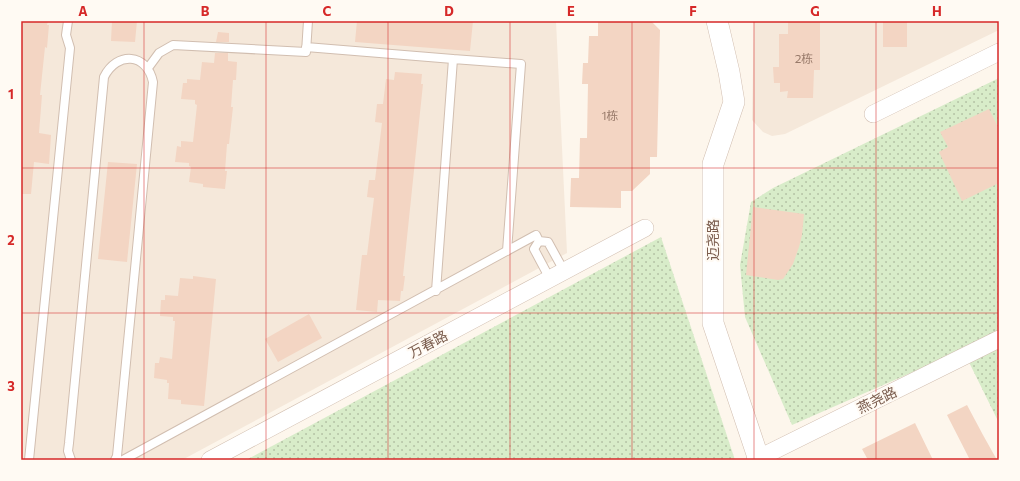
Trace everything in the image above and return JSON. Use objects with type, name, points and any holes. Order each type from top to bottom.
[{"type":"street","name":"迈尧路","points":[[717,21],[729,72],[734,102],[713,164],[713,323],[757,459]]},
{"type":"street","points":[[873,114],[999,52]]},
{"type":"street","name":"万春路","points":[[210,460],[645,228]]},
{"type":"street","name":"燕尧路","points":[[757,459],[999,339]]},
{"type":"lane","points":[[29,460],[70,48],[66,35],[68,21]]},
{"type":"lane","points":[[148,68],[159,53],[173,45],[306,52],[308,21]]},
{"type":"lane","points":[[306,47],[521,64],[507,250]]},
{"type":"lane","points":[[71,460],[68,451],[104,77],[110,67],[120,60],[128,59],[136,60],[148,68],[152,82],[115,460]]},
{"type":"lane","points":[[436,291],[453,59]]},
{"type":"lane","points":[[123,460],[436,291],[507,250],[536,235],[539,241]]},
{"type":"lane","points":[[539,241],[534,249],[557,275]]},
{"type":"lane","points":[[539,241],[548,242],[557,275]]},
{"type":"shaded area","points":[[21,21],[556,21],[567,253],[182,460],[21,460]]},
{"type":"shaded area","points":[[754,21],[999,21],[999,30],[785,134],[772,136],[763,132],[752,120]]},
{"type":"green space","points":[[999,78],[999,423],[963,350],[792,425],[745,317],[740,265],[751,202],[773,188]]},
{"type":"green space","points":[[661,237],[735,460],[246,460]]},
{"type":"building","points":[[21,21],[48,21],[47,25],[49,25],[40,95],[42,95],[39,133],[51,135],[49,164],[34,162],[31,194],[21,194]]},
{"type":"building","points":[[112,21],[137,21],[135,42],[111,41]]},
{"type":"building","points":[[357,21],[473,21],[470,51],[355,42]]},
{"type":"building","points":[[598,21],[651,21],[660,30],[657,157],[650,157],[650,174],[632,191],[621,191],[621,208],[570,207],[571,178],[579,178],[580,138],[587,138],[588,84],[582,84],[583,63],[588,63],[589,36],[598,36]]},
{"type":"building","points":[[820,21],[820,70],[814,70],[813,98],[787,98],[788,91],[780,92],[780,83],[774,83],[773,67],[779,67],[779,34],[788,34],[788,22]]},
{"type":"building","points":[[883,21],[907,21],[907,47],[883,47]]},
{"type":"building","points":[[218,32],[229,33],[229,42],[216,42]]},
{"type":"building","points":[[215,53],[228,53],[228,61],[237,62],[236,80],[233,80],[231,107],[233,107],[229,144],[227,144],[225,189],[203,187],[203,184],[189,182],[191,167],[189,166],[189,163],[175,162],[177,146],[181,147],[181,141],[193,142],[197,105],[195,104],[195,100],[181,99],[183,83],[187,83],[187,79],[200,80],[202,62],[214,63]]},
{"type":"building","points":[[395,72],[422,74],[421,84],[423,84],[403,276],[405,276],[403,291],[401,291],[400,301],[378,300],[377,312],[356,310],[362,255],[367,255],[374,198],[367,197],[369,180],[375,180],[382,123],[375,122],[377,104],[383,104],[386,79],[394,80]]},
{"type":"building","points":[[989,109],[999,129],[999,183],[962,201],[939,152],[948,147],[940,132]]},
{"type":"building","points":[[108,162],[137,164],[127,262],[98,259]]},
{"type":"building","points":[[753,207],[804,214],[799,247],[793,264],[783,279],[778,280],[746,275]]},
{"type":"building","points":[[193,276],[216,279],[204,406],[181,404],[181,400],[168,399],[169,383],[167,383],[167,380],[154,378],[155,363],[159,363],[160,357],[172,359],[175,321],[173,321],[173,317],[160,316],[161,300],[165,300],[165,295],[178,296],[180,278],[193,279]]},
{"type":"building","points":[[309,314],[322,338],[278,362],[265,339]]},
{"type":"building","points":[[967,405],[997,460],[970,460],[947,415]]},
{"type":"building","points":[[915,423],[933,460],[868,460],[862,449]]}]
